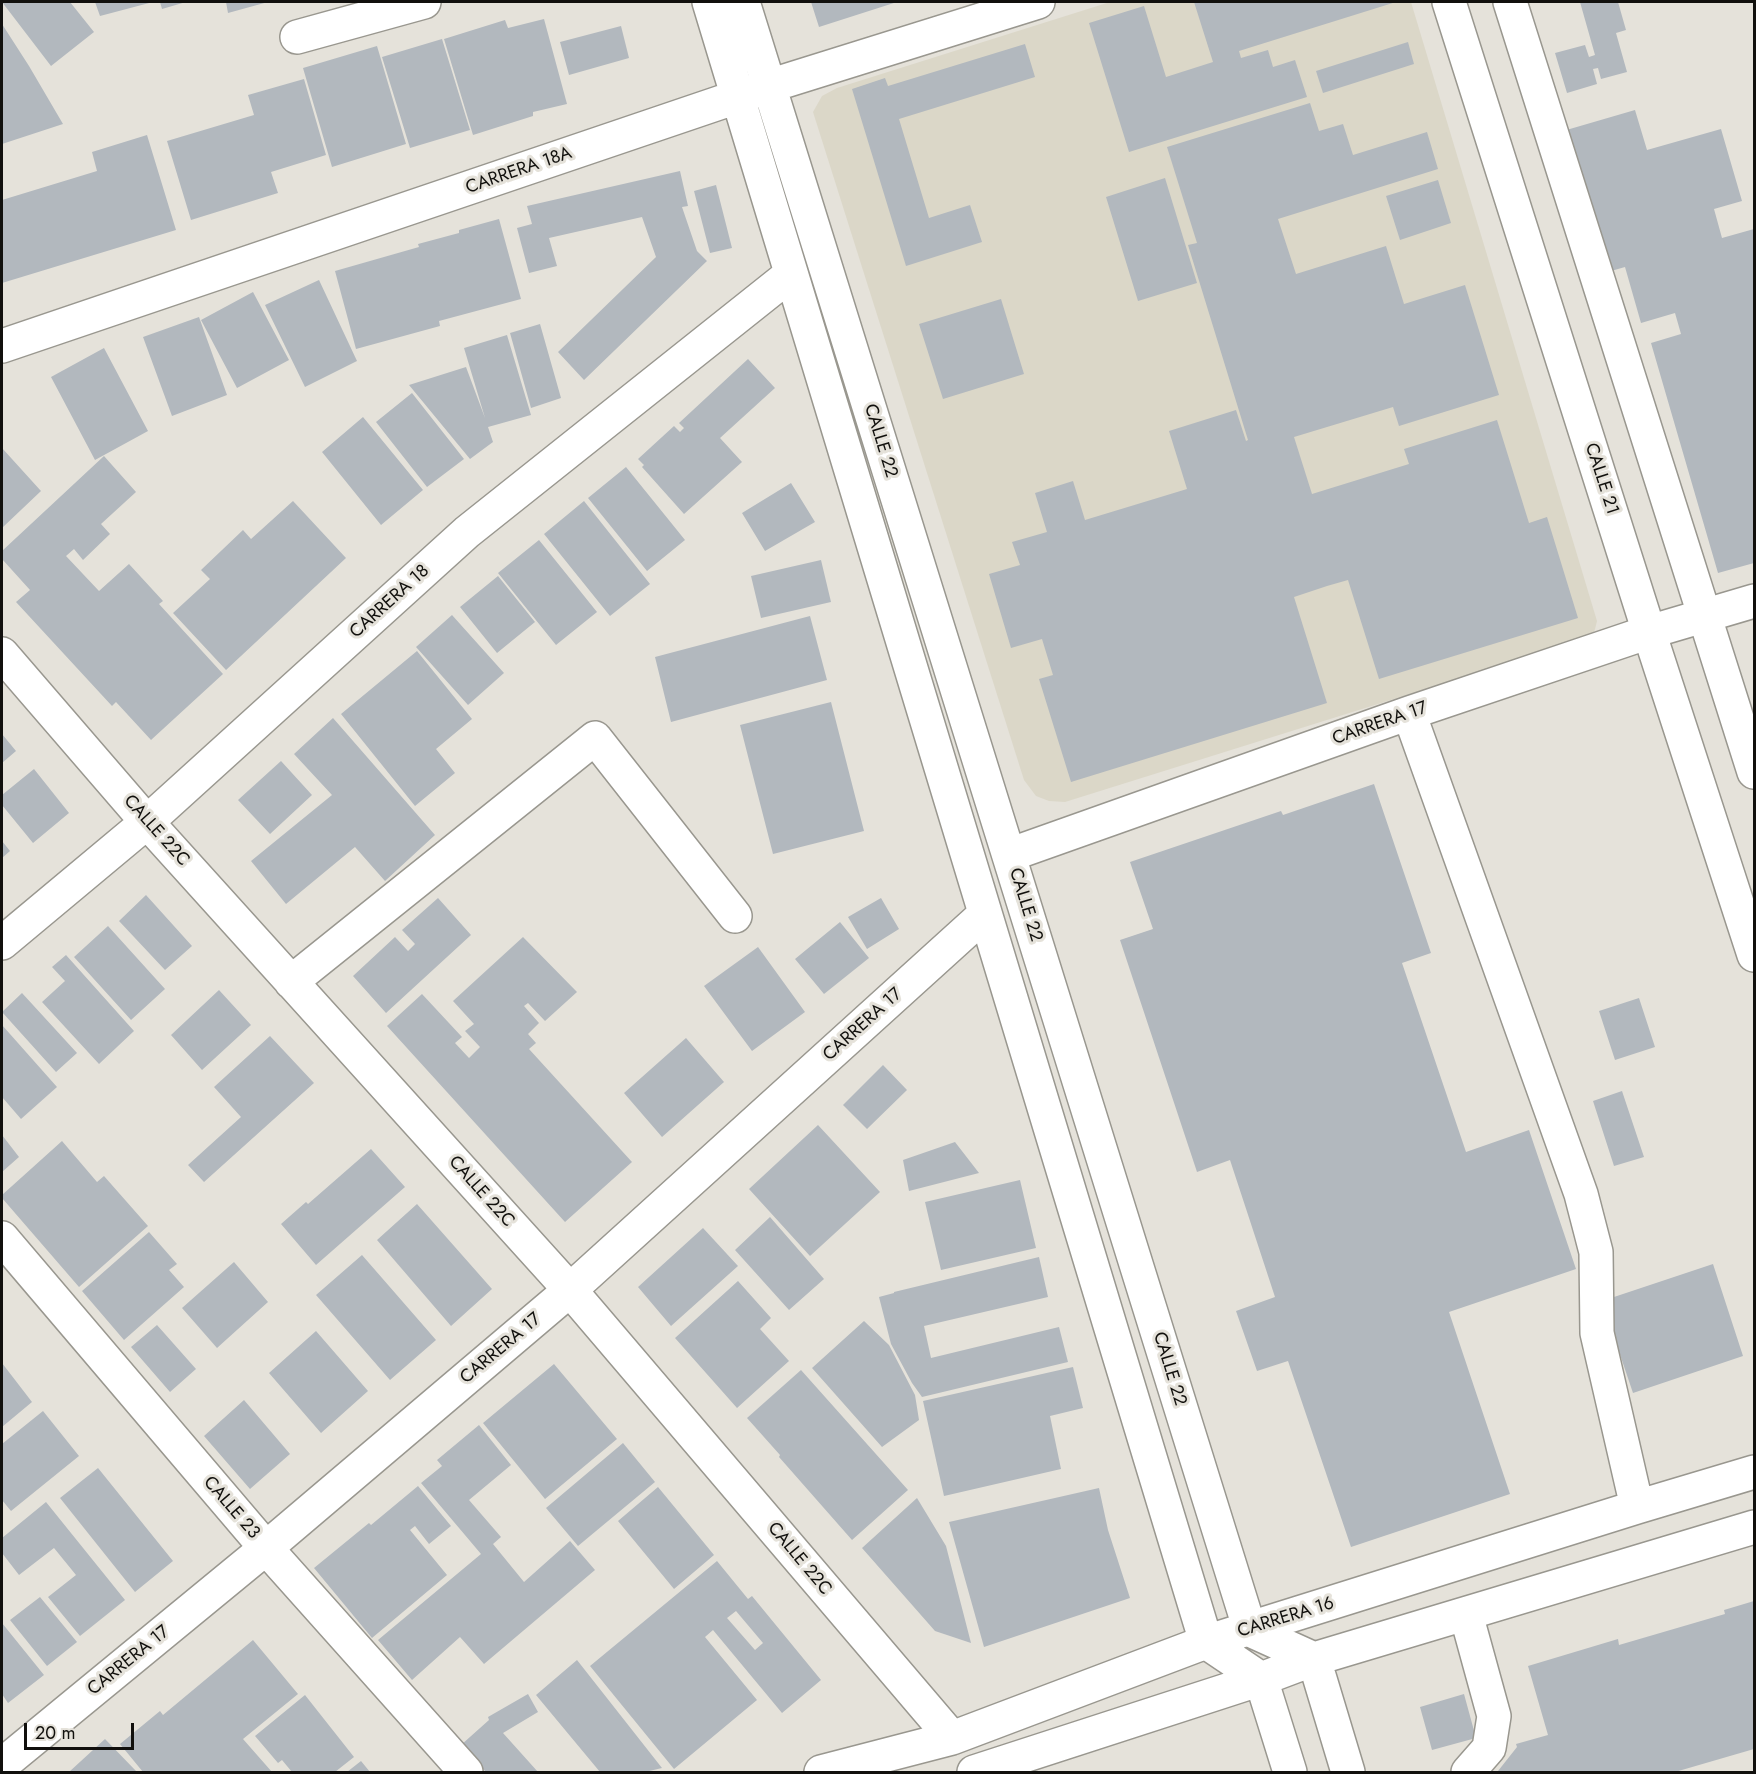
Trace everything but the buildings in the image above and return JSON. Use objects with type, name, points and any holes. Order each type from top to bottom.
[{"type":"street","points":[[297,37],[424,2]]},
{"type":"street","name":"CALLE 22","points":[[709,2],[1206,1642]]},
{"type":"street","name":"CALLE 22","points":[[742,2],[1250,1629]]},
{"type":"street","name":"CARRERA 18A","points":[[2,346],[768,86],[1038,2]]},
{"type":"street","name":"CALLE 21","points":[[1449,2],[1649,632],[1755,955]]},
{"type":"street","points":[[1510,2],[1755,772]]},
{"type":"street","name":"CARRERA 18","points":[[2,943],[147,822],[467,532],[791,274]]},
{"type":"street","name":"CARRERA 17","points":[[1009,855],[1409,713],[1649,632],[1755,601]]},
{"type":"street","name":"CALLE 22C","points":[[2,654],[147,822],[570,1290],[952,1738]]},
{"type":"street","points":[[1409,713],[1581,1194],[1596,1252],[1597,1333],[1637,1507]]},
{"type":"street","points":[[291,982],[595,738],[735,916]]},
{"type":"street","name":"CARRERA 17","points":[[2,1765],[266,1548],[570,1290],[985,914]]},
{"type":"street","name":"CALLE 23","points":[[2,1238],[266,1548],[466,1773]]},
{"type":"street","name":"CARRERA 16","points":[[821,1773],[952,1738],[1206,1642],[1637,1507],[1755,1473]]},
{"type":"street","points":[[974,1773],[1261,1679],[1314,1659],[1755,1527]]},
{"type":"street","points":[[1466,1614],[1494,1716],[1489,1748],[1468,1773]]},
{"type":"street","points":[[1250,1629],[1314,1659],[1348,1773]]},
{"type":"street","points":[[1206,1642],[1261,1679],[1290,1773]]},
{"type":"shaded area","points":[[1110,2],[1411,2],[1597,621],[1592,637],[1065,802],[1049,801],[1036,796],[1024,780],[813,112],[822,96],[837,88]]}]
